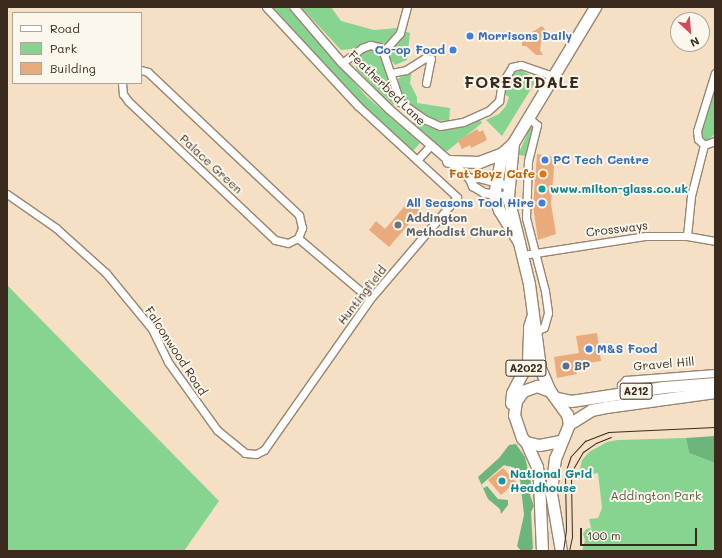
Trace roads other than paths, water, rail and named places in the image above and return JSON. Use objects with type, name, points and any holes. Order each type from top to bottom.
[{"type":"main road","name":"A2022","points":[[502,153],[513,143],[595,7]]},
{"type":"main road","name":"A2022","points":[[513,143],[514,150],[508,191],[519,242]]},
{"type":"main road","points":[[448,161],[479,162],[502,153]]},
{"type":"main road","points":[[494,189],[502,153]]},
{"type":"main road","name":"A2022","points":[[494,189],[499,210],[528,254],[532,317],[537,331],[540,368],[553,394]]},
{"type":"main road","name":"A2022","points":[[514,415],[511,398],[528,362],[529,327],[532,317]]},
{"type":"main road","name":"Gravel Hill","points":[[553,394],[571,401],[621,391],[715,383]]},
{"type":"main road","points":[[542,551],[537,467],[526,442],[517,427],[514,415],[516,401],[523,391],[537,386],[553,394],[567,414],[569,424],[560,441],[555,458],[552,493],[561,551]]},
{"type":"main road","name":"A212","points":[[569,424],[591,410],[715,392]]},
{"type":"main road","points":[[526,442],[544,445],[560,441]]},
{"type":"street","name":"Huntingfield","points":[[256,454],[264,450],[370,299],[456,201],[456,193],[417,160],[358,106],[266,7]]},
{"type":"street","name":"Featherbed Lane","points":[[294,7],[342,63],[389,109],[470,179],[473,186],[480,191],[494,189],[508,191]]},
{"type":"street","points":[[383,52],[400,33],[407,7]]},
{"type":"street","points":[[342,63],[362,48],[370,45],[379,47],[383,52],[391,73],[396,95],[404,108],[432,123],[448,126],[488,111],[499,101],[502,83],[512,67],[521,65],[553,76]]},
{"type":"street","points":[[391,73],[406,70],[425,58],[431,59],[426,83]]},
{"type":"street","name":"Palace Green","points":[[122,84],[123,94],[128,101],[275,240],[288,243],[298,238],[302,228],[299,215],[148,72],[142,70]]},
{"type":"street","points":[[704,146],[698,139],[697,131],[715,73]]},
{"type":"street","points":[[528,117],[537,125],[528,161],[524,196],[528,254],[545,291],[548,313],[544,327],[537,331]]},
{"type":"street","points":[[704,146],[715,141]]},
{"type":"street","points":[[417,160],[431,145]]},
{"type":"street","points":[[687,236],[691,196],[704,146]]},
{"type":"street","name":"Featherbed Lane","points":[[470,179],[479,178],[494,189]]},
{"type":"street","name":"Falconwood Road","points":[[7,194],[56,228],[106,273],[152,329],[168,362],[217,430],[246,453],[256,454]]},
{"type":"street","name":"Crossways","points":[[528,254],[645,236],[687,236],[715,241]]},
{"type":"street","points":[[298,238],[370,299]]},
{"type":"street","name":"Gravel Hill","points":[[621,391],[622,382],[626,380],[715,373]]},
{"type":"tram line","points":[[563,551],[566,530],[565,473],[571,456],[585,441],[608,432],[715,427]]},
{"type":"tram line","points":[[569,551],[572,537],[571,479],[573,469],[583,452],[596,443],[611,437]]},
{"type":"place","name":"Morrisons Daily","points":[[470,36]]},
{"type":"place","name":"Co-op Food","points":[[453,50]]},
{"type":"place","name":"PC Tech Centre","points":[[545,160]]},
{"type":"place","name":"Fat Boyz Cafe","points":[[543,174]]},
{"type":"place","name":"www.milton-glass.co.uk","points":[[542,189]]},
{"type":"place","name":"All Seasons Tool Hire","points":[[542,203]]},
{"type":"place","name":"Addington Methodist Church","points":[[398,225]]},
{"type":"place","name":"M&S Food","points":[[589,349]]},
{"type":"place","name":"BP","points":[[566,366]]},
{"type":"place","name":"National Grid Headhouse","points":[[502,481]]},
{"type":"district","name":"FORESTDALE","points":[[522,82]]},
{"type":"park label","name":"Addington Park","points":[[656,496]]}]
